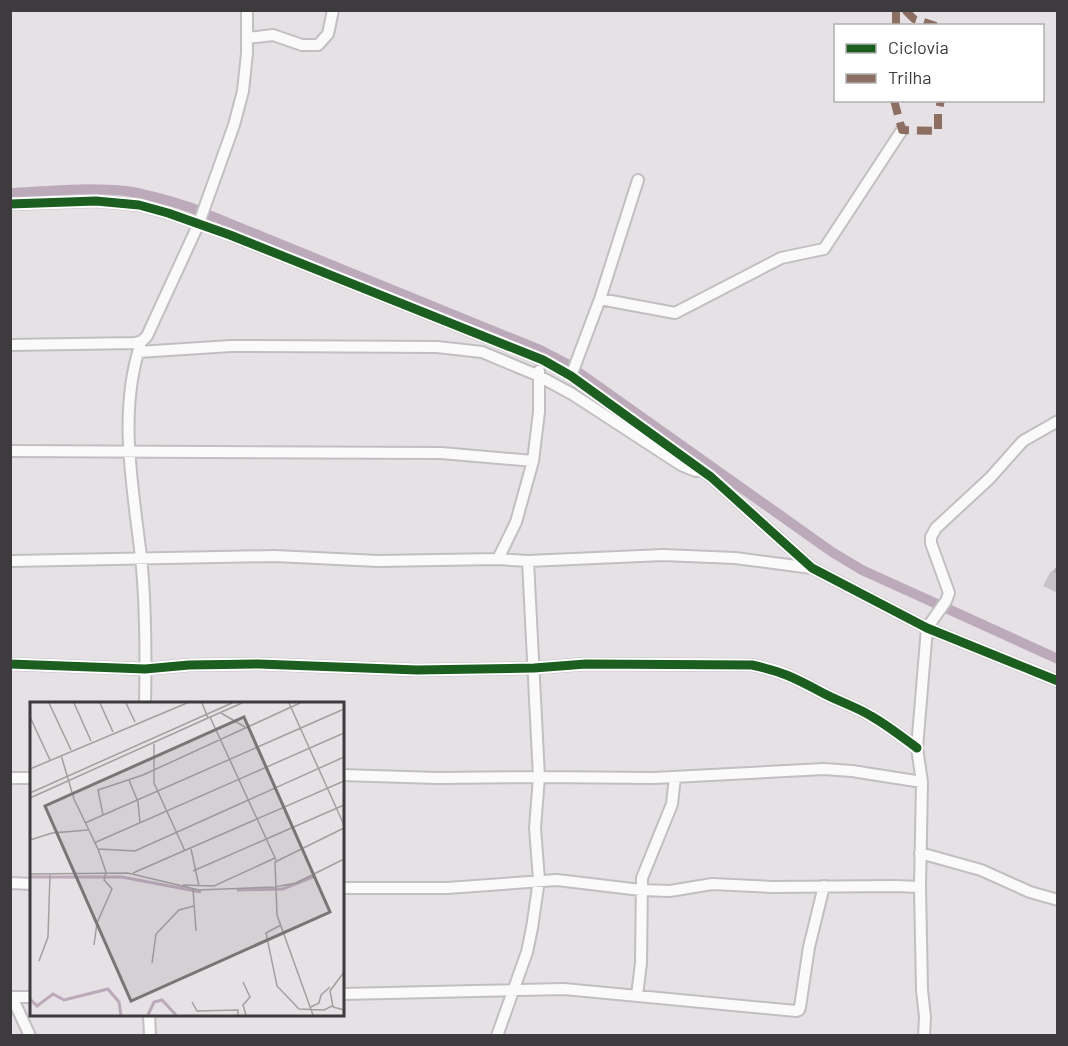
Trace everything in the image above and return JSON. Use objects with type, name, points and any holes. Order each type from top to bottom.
[{"type":"street","points":[[145,702],[146,669],[141,558],[133,507],[129,451],[130,389],[142,341],[147,336],[199,223],[234,125],[243,91],[247,10]]},
{"type":"street","points":[[247,38],[273,35],[302,45],[318,45],[328,34],[333,10]]},
{"type":"street","points":[[600,299],[675,313],[782,258],[824,249],[902,130]]},
{"type":"street","points":[[571,376],[600,299],[638,180]]},
{"type":"street","points":[[10,204],[117,202],[168,213],[199,223],[543,360],[571,376],[711,477],[812,568],[927,628],[1058,681]]},
{"type":"street","points":[[10,345],[142,341]]},
{"type":"street","points":[[138,352],[231,346],[453,348],[482,352],[537,375],[609,417],[681,465],[711,477]]},
{"type":"street","points":[[498,559],[516,522],[533,460],[539,412],[537,375],[543,360]]},
{"type":"street","points":[[924,1035],[920,887],[922,782],[917,748],[927,628],[949,597],[931,543],[932,532],[990,478],[1023,441],[1058,421]]},
{"type":"street","points":[[10,451],[441,453],[533,460]]},
{"type":"street","points":[[10,561],[276,556],[378,561],[498,559],[528,561],[663,555],[735,558],[812,568]]},
{"type":"street","points":[[497,1035],[515,990],[532,928],[538,880],[535,828],[539,777],[528,561]]},
{"type":"street","points":[[10,664],[146,669],[189,665],[258,664],[417,670],[627,664],[752,665],[798,679],[822,693],[847,703],[870,715],[917,748]]},
{"type":"street","points":[[344,775],[438,778],[654,778],[764,774],[824,769],[922,782]]},
{"type":"street","points":[[637,995],[641,963],[640,890],[642,878],[672,804],[675,777]]},
{"type":"street","points":[[10,778],[30,778]]},
{"type":"street","points":[[920,853],[981,870],[1030,892],[1058,900]]},
{"type":"street","points":[[344,888],[447,888],[507,885],[538,880],[670,891],[712,884],[773,887],[920,887]]},
{"type":"street","points":[[10,883],[30,884]]},
{"type":"street","points":[[344,994],[475,993],[564,989],[796,1011],[799,1010],[809,947],[824,886]]},
{"type":"street","points":[[30,997],[11,997],[30,1035]]},
{"type":"street","points":[[148,1016],[150,1035]]},
{"type":"building","points":[[1051,571],[1058,574],[1058,593],[1043,586]]},
{"type":"waterway","points":[[10,193],[97,189],[134,192],[166,200],[189,207],[540,350],[567,364],[832,552],[862,570],[1058,659]]},
{"type":"marked path","points":[[896,10],[896,24]]},
{"type":"marked path","points":[[905,10],[914,19],[930,24]]},
{"type":"marked path","points":[[895,102],[902,130],[938,131],[941,102]]},
{"type":"cycle path","points":[[10,204],[96,201],[139,205],[168,213],[230,235],[543,360],[571,376],[711,477],[812,568],[927,628],[1058,681]]},
{"type":"cycle path","points":[[10,664],[145,669],[189,665],[259,664],[417,670],[534,668],[586,664],[752,665],[788,676],[859,709],[917,748]]}]
